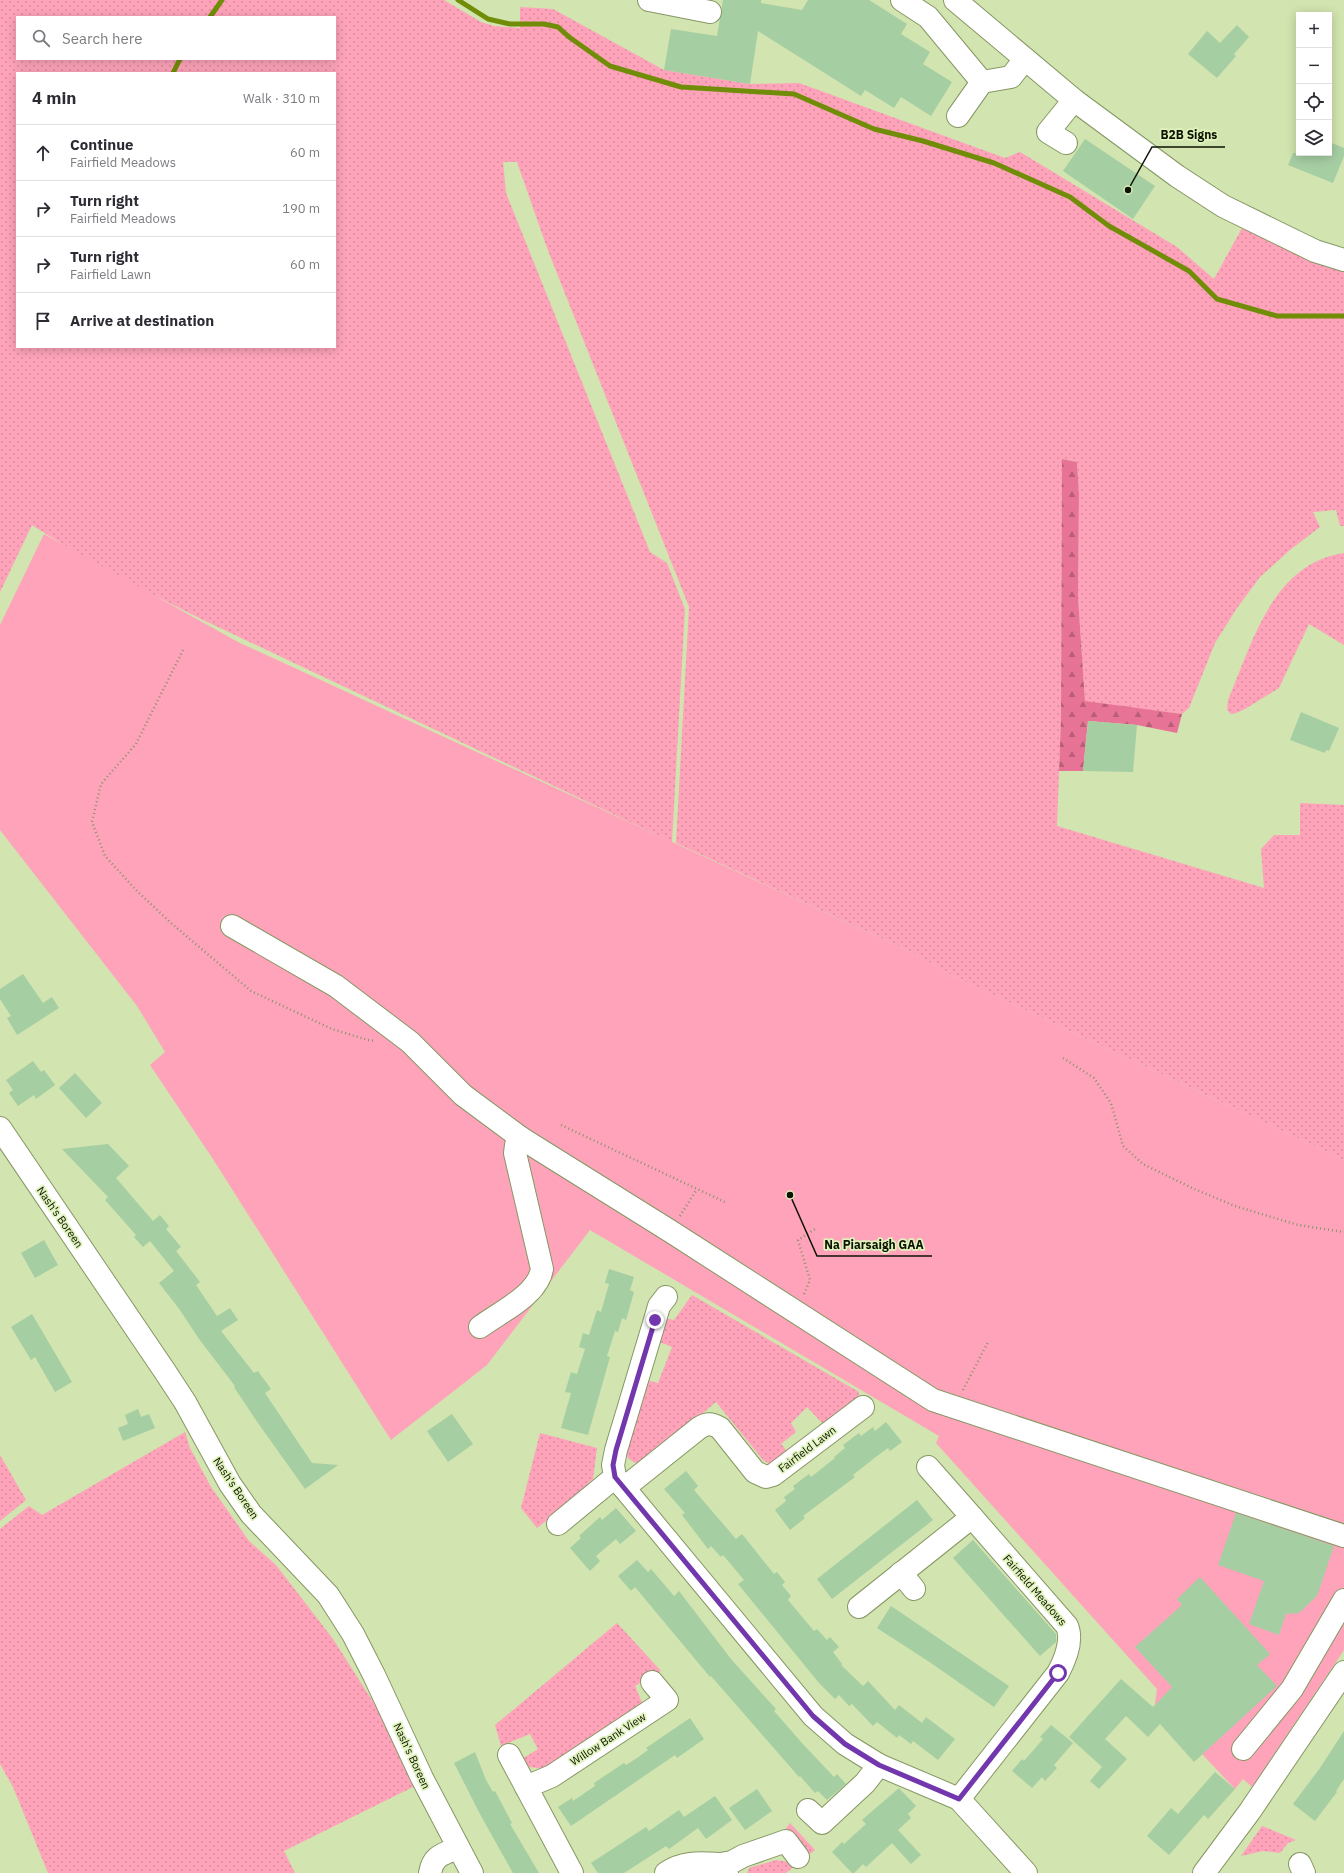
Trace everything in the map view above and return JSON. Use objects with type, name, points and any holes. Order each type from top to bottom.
[{"type":"street","points":[[649,0],[710,12]]},
{"type":"street","points":[[902,0],[928,17],[982,82]]},
{"type":"street","points":[[955,0],[1074,100],[1177,176],[1223,206],[1315,251],[1344,260]]},
{"type":"street","points":[[958,116],[982,82],[1011,77],[1024,59]]},
{"type":"street","points":[[1066,143],[1048,132],[1074,100]]},
{"type":"street","points":[[232,926],[336,986],[410,1042],[463,1095],[521,1138],[670,1231],[933,1400],[1344,1536]]},
{"type":"street","name":"Nash's Boreen","points":[[0,1128],[185,1402],[230,1484],[251,1514],[328,1595],[353,1634],[374,1675],[422,1778],[472,1873]]},
{"type":"street","points":[[480,1327],[533,1290],[541,1278],[542,1269],[515,1153],[516,1145],[521,1138]]},
{"type":"street","points":[[666,1297],[659,1306],[616,1450],[613,1465],[619,1483],[813,1716],[845,1744],[879,1765],[959,1799],[1026,1873]]},
{"type":"street","name":"Fairfield Lawn","points":[[558,1524],[707,1423],[714,1424],[720,1428],[755,1472],[766,1477],[773,1475],[810,1436],[863,1407]]},
{"type":"street","name":"Fairfield Meadows","points":[[928,1467],[1064,1622],[1070,1636],[1063,1662],[1058,1673],[959,1799]]},
{"type":"street","points":[[859,1608],[908,1581],[972,1517]]},
{"type":"street","points":[[1243,1749],[1292,1689],[1344,1600]]},
{"type":"street","points":[[1204,1873],[1250,1811],[1344,1672]]},
{"type":"street","name":"Willow Bank View","points":[[526,1787],[552,1776],[667,1700],[652,1682]]},
{"type":"street","points":[[509,1755],[572,1873]]},
{"type":"street","points":[[808,1810],[822,1823],[865,1783],[879,1765]]},
{"type":"street","points":[[666,1873],[674,1868],[691,1862],[724,1868],[744,1856],[786,1841],[798,1857]]},
{"type":"street","points":[[430,1873],[432,1864],[439,1856],[458,1848]]},
{"type":"path","points":[[183,650],[136,744],[101,784],[92,822],[105,856],[137,891],[251,991],[332,1029],[368,1040],[410,1042]]},
{"type":"path","points":[[1063,1058],[1094,1078],[1111,1103],[1123,1146],[1143,1164],[1192,1188],[1235,1206],[1298,1225],[1344,1232]]},
{"type":"path","points":[[561,1124],[727,1203]]},
{"type":"path","points":[[670,1231],[697,1189]]},
{"type":"path","points":[[796,1312],[810,1280],[798,1240],[815,1229]]},
{"type":"path","points":[[954,1407],[988,1342]]},
{"type":"shaded area","points":[[0,0],[444,0],[481,22],[494,26],[520,28],[520,7],[553,9],[664,70],[750,84],[799,83],[1005,158],[1020,152],[1177,247],[1214,279],[1242,228],[1320,264],[1344,271],[1344,526],[1340,526],[1336,510],[1313,512],[1320,527],[1290,550],[1260,577],[1237,608],[1215,643],[1189,708],[1182,714],[1085,702],[1078,597],[1079,494],[1077,462],[1062,459],[1061,719],[1057,826],[1264,888],[1261,849],[1274,835],[1300,835],[1300,803],[1344,805],[1344,1160],[953,976],[911,952],[676,843],[689,607],[547,248],[517,162],[503,162],[506,193],[650,552],[667,563],[685,609],[672,842],[201,619],[100,568],[32,525],[0,592]]},
{"type":"shaded area","points":[[44,534],[238,642],[911,952],[953,976],[1344,1160],[1344,1650],[1252,1787],[1243,1779],[1235,1789],[1155,1704],[1157,1689],[936,1443],[939,1436],[590,1230],[487,1365],[391,1440],[211,1156],[150,1065],[165,1052],[137,1006],[0,830],[0,625]]},
{"type":"shaded area","points":[[1344,553],[1344,645],[1309,624],[1279,688],[1245,709],[1231,714],[1227,710],[1228,700],[1257,631],[1268,609],[1282,589],[1299,572],[1319,560]]},
{"type":"shaded area","points":[[692,1295],[859,1392],[858,1399],[825,1426],[807,1407],[791,1423],[796,1432],[781,1444],[789,1454],[771,1465],[763,1460],[716,1402],[648,1459],[639,1464],[633,1462],[627,1457],[625,1448],[646,1380],[658,1383],[672,1347],[657,1341],[664,1318],[674,1320]]},
{"type":"shaded area","points":[[185,1432],[190,1448],[211,1487],[249,1541],[276,1565],[333,1639],[382,1716],[415,1786],[284,1851],[295,1873],[48,1873],[13,1787],[0,1764],[0,1529],[29,1506],[42,1515]]},
{"type":"shaded area","points":[[540,1433],[597,1448],[593,1479],[587,1484],[591,1486],[537,1528],[521,1508]]},
{"type":"shaded area","points":[[0,1455],[26,1500],[0,1521]]},
{"type":"shaded area","points":[[617,1623],[661,1671],[635,1686],[643,1705],[547,1769],[529,1767],[522,1759],[538,1749],[530,1734],[501,1746],[495,1725]]},
{"type":"shaded area","points":[[790,1823],[815,1850],[786,1873],[747,1873],[749,1868],[776,1860],[788,1862],[801,1855],[785,1830]]},
{"type":"shaded area","points":[[1262,1826],[1296,1840],[1288,1843],[1280,1853],[1263,1851],[1241,1856]]},
{"type":"green space","points":[[1062,459],[1077,462],[1079,494],[1078,597],[1085,701],[1182,714],[1177,733],[1137,725],[1088,721],[1083,771],[1059,771],[1061,719]]},
{"type":"building","points":[[723,0],[761,0],[761,3],[802,10],[808,0],[869,0],[907,24],[901,34],[930,52],[923,64],[952,82],[931,116],[901,97],[894,108],[865,90],[861,96],[758,31],[750,84],[664,70],[671,29],[717,36]]},
{"type":"building","points":[[1237,25],[1249,37],[1234,54],[1236,56],[1217,78],[1188,54],[1207,31],[1220,43]]},
{"type":"building","points":[[1085,139],[1155,186],[1133,219],[1063,171]]},
{"type":"building","points":[[1332,143],[1344,148],[1344,156],[1333,183],[1288,165],[1293,153],[1296,153],[1296,156],[1332,156]]},
{"type":"building","points":[[1301,712],[1339,728],[1329,751],[1326,750],[1325,753],[1290,740]]},
{"type":"building","points":[[1088,721],[1137,725],[1133,772],[1083,771]]},
{"type":"building","points":[[23,974],[43,1003],[52,997],[59,1008],[17,1035],[7,1018],[11,1016],[0,999],[0,989]]},
{"type":"building","points":[[33,1061],[41,1072],[44,1070],[55,1085],[36,1099],[34,1095],[18,1106],[9,1093],[13,1090],[6,1080]]},
{"type":"building","points":[[75,1073],[102,1103],[86,1118],[59,1088]]},
{"type":"building","points":[[108,1144],[129,1166],[116,1178],[153,1221],[160,1215],[169,1226],[166,1229],[181,1247],[176,1251],[200,1282],[196,1285],[217,1316],[230,1308],[238,1320],[221,1331],[254,1373],[258,1371],[271,1389],[265,1393],[312,1463],[338,1465],[305,1489],[258,1423],[234,1387],[235,1386],[159,1283],[174,1271],[150,1241],[143,1247],[134,1237],[136,1235],[105,1200],[108,1197],[62,1149]]},
{"type":"building","points":[[44,1240],[58,1265],[35,1278],[21,1253]]},
{"type":"building","points":[[609,1269],[634,1277],[630,1290],[634,1292],[626,1320],[622,1318],[618,1332],[615,1331],[607,1356],[610,1357],[588,1435],[561,1428],[571,1393],[565,1392],[571,1372],[577,1374],[585,1349],[579,1347],[583,1333],[589,1335],[597,1310],[601,1312],[609,1284],[605,1283]]},
{"type":"building","points":[[32,1314],[72,1382],[55,1392],[35,1357],[31,1360],[11,1327]]},
{"type":"building","points":[[138,1409],[141,1417],[149,1414],[155,1428],[123,1441],[118,1428],[128,1424],[125,1415]]},
{"type":"building","points":[[452,1414],[473,1444],[448,1462],[427,1431]]},
{"type":"building","points":[[886,1422],[902,1442],[890,1451],[888,1448],[877,1456],[853,1475],[855,1477],[803,1516],[805,1518],[790,1530],[775,1510],[786,1501],[784,1497],[795,1489],[793,1486],[809,1474],[811,1477],[835,1458],[834,1457],[845,1448],[843,1445],[859,1433],[861,1436],[873,1427],[875,1431]]},
{"type":"building","points":[[686,1471],[698,1486],[694,1490],[736,1539],[742,1534],[774,1574],[777,1572],[785,1582],[782,1585],[791,1596],[788,1600],[814,1631],[817,1629],[827,1640],[830,1637],[839,1647],[833,1652],[842,1664],[841,1665],[863,1686],[868,1681],[895,1710],[899,1705],[922,1723],[926,1717],[955,1739],[938,1760],[913,1741],[911,1744],[899,1735],[897,1738],[877,1722],[873,1726],[852,1704],[849,1706],[839,1695],[835,1699],[819,1683],[738,1584],[744,1580],[723,1555],[721,1557],[711,1546],[708,1549],[682,1515],[685,1513],[664,1489]]},
{"type":"building","points":[[917,1500],[933,1520],[832,1599],[817,1579]]},
{"type":"building","points":[[616,1508],[636,1531],[620,1544],[616,1539],[596,1556],[600,1561],[590,1571],[570,1548],[581,1538],[579,1536],[600,1517],[602,1520]]},
{"type":"building","points":[[1236,1513],[1334,1546],[1317,1596],[1299,1613],[1286,1614],[1279,1635],[1249,1624],[1264,1581],[1218,1565]]},
{"type":"building","points":[[973,1540],[1056,1634],[1056,1642],[1040,1656],[953,1558]]},
{"type":"building","points":[[637,1560],[648,1572],[651,1569],[674,1596],[679,1591],[731,1659],[776,1709],[774,1711],[834,1777],[837,1774],[846,1784],[827,1800],[818,1791],[815,1793],[800,1776],[799,1777],[711,1676],[710,1677],[635,1587],[631,1591],[618,1576]]},
{"type":"building","points":[[1200,1577],[1270,1654],[1257,1665],[1277,1686],[1194,1762],[1160,1724],[1148,1737],[1126,1716],[1105,1739],[1127,1759],[1099,1789],[1090,1781],[1102,1767],[1069,1737],[1121,1679],[1153,1707],[1172,1687],[1135,1647],[1182,1605],[1177,1599]]},
{"type":"building","points":[[891,1606],[1009,1686],[994,1707],[931,1663],[877,1628]]},
{"type":"building","points":[[690,1718],[704,1739],[677,1758],[675,1755],[571,1826],[558,1807],[572,1798],[573,1801],[595,1786],[594,1783],[624,1763],[626,1765],[637,1758],[648,1750],[646,1748]]},
{"type":"building","points":[[1051,1725],[1073,1743],[1054,1765],[1057,1768],[1045,1781],[1042,1777],[1032,1788],[1012,1771],[1022,1759],[1024,1761],[1043,1739],[1040,1737]]},
{"type":"building","points":[[1344,1731],[1344,1779],[1336,1791],[1337,1792],[1315,1821],[1293,1804],[1320,1768]]},
{"type":"building","points":[[475,1752],[486,1780],[493,1792],[495,1791],[512,1823],[510,1824],[539,1873],[513,1873],[481,1816],[454,1763]]},
{"type":"building","points":[[1215,1772],[1235,1789],[1208,1819],[1204,1815],[1169,1855],[1147,1836],[1171,1808],[1178,1814]]},
{"type":"building","points":[[899,1788],[916,1806],[908,1814],[911,1818],[898,1830],[921,1855],[911,1864],[892,1843],[866,1867],[863,1864],[854,1873],[852,1873],[832,1852],[842,1842],[844,1844],[866,1824],[862,1820]]},
{"type":"building","points":[[757,1789],[772,1811],[745,1830],[729,1808]]},
{"type":"building","points":[[715,1796],[732,1820],[706,1839],[698,1828],[669,1849],[666,1846],[624,1873],[598,1873],[591,1863],[646,1827],[649,1831],[679,1810],[684,1817]]},
{"type":"waterway","points":[[211,16],[222,0]]},
{"type":"waterway","points":[[458,0],[488,19],[510,24],[544,24],[558,27],[569,37],[610,66],[681,87],[794,94],[874,129],[923,141],[994,163],[1070,197],[1109,226],[1189,271],[1217,299],[1277,316],[1344,316]]},
{"type":"waterway","points":[[174,72],[180,60]]},
{"type":"place","name":"B2B Signs","points":[[1128,190]]},
{"type":"place","name":"Na Piarsaigh GAA","points":[[790,1195]]},
{"type":"route","points":[[655,1320],[616,1450],[613,1472],[615,1477],[636,1504],[813,1716],[845,1744],[879,1765],[959,1799],[1058,1673]]}]
